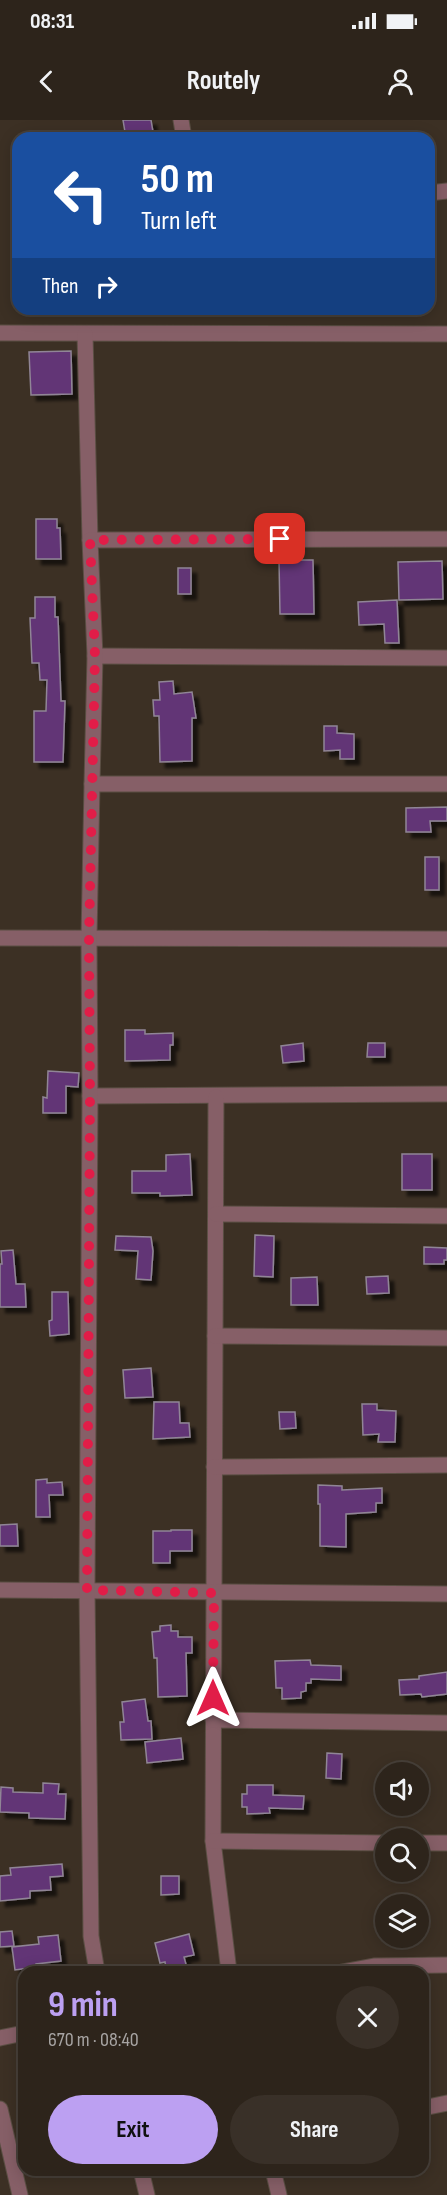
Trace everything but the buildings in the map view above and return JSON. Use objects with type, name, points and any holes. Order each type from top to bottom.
[{"type":"street","points":[[0,333],[447,334]]},
{"type":"street","points":[[85,334],[95,656],[89,938],[87,1590],[91,1936],[96,1966]]},
{"type":"street","points":[[90,540],[447,539]]},
{"type":"street","points":[[95,656],[447,658]]},
{"type":"street","points":[[92,784],[447,784]]},
{"type":"street","points":[[0,938],[447,939]]},
{"type":"street","points":[[90,1096],[447,1094]]},
{"type":"street","points":[[216,1097],[213,1841],[228,1966]]},
{"type":"street","points":[[216,1214],[447,1216]]},
{"type":"street","points":[[215,1336],[447,1338]]},
{"type":"street","points":[[214,1467],[447,1465]]},
{"type":"street","points":[[0,1590],[447,1594]]},
{"type":"street","points":[[213,1720],[447,1723]]},
{"type":"street","points":[[213,1841],[375,1843]]},
{"type":"street","points":[[429,1843],[447,1843]]},
{"type":"street","points":[[374,1966],[447,1965]]},
{"type":"street","points":[[0,2038],[18,2034]]},
{"type":"street","points":[[429,2108],[447,2103]]},
{"type":"street","points":[[0,2109],[20,2195]]},
{"type":"street","points":[[142,2176],[147,2195]]},
{"type":"street","points":[[274,2176],[279,2195]]},
{"type":"route","points":[[213,1698],[214,1593],[87,1590],[89,938],[95,656],[90,540],[280,539]]}]
